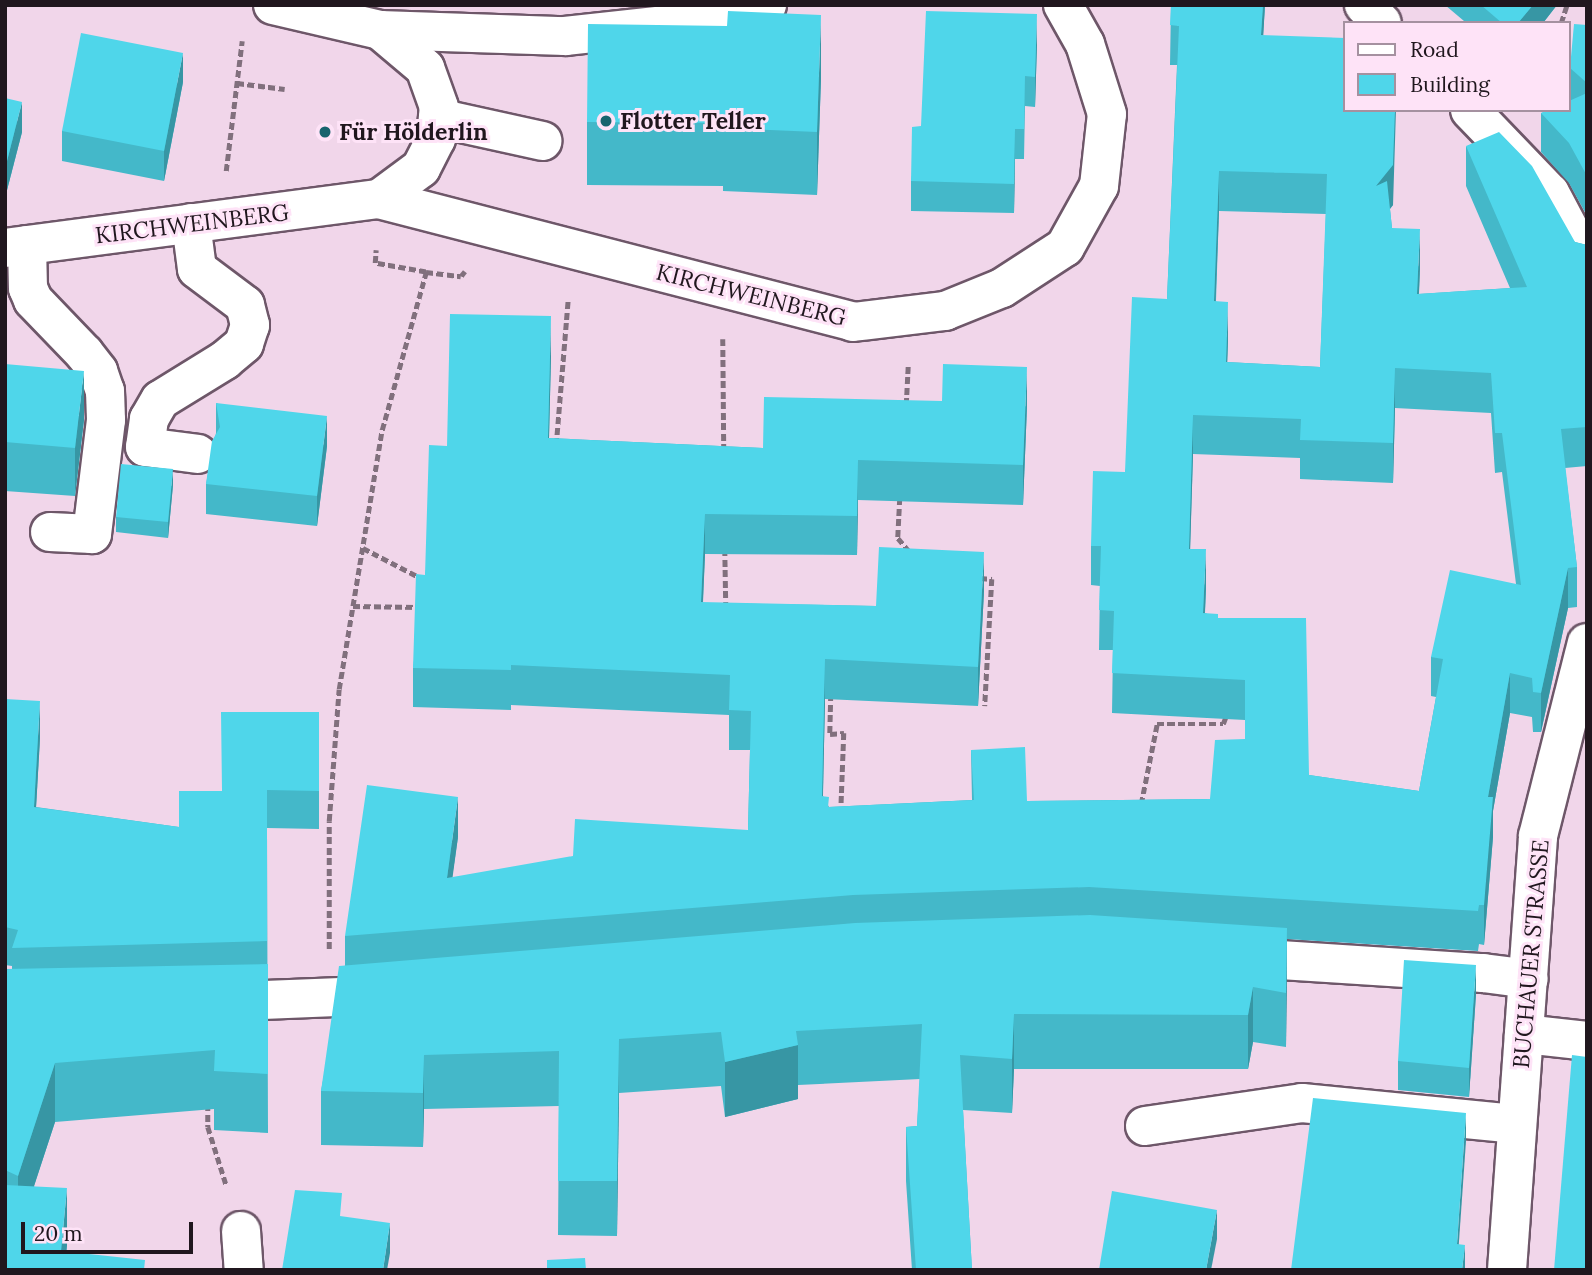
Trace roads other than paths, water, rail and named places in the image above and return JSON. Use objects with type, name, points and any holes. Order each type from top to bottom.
[{"type":"street","points":[[273,5],[380,30],[571,21],[675,24],[767,5]]},
{"type":"street","name":"KIRCHWEINBERG","points":[[16,247],[379,200],[853,322],[945,311],[1002,288],[1065,247],[1099,186],[1107,114],[1085,44],[1063,5]]},
{"type":"street","points":[[1364,5],[1380,21]]},
{"type":"street","points":[[379,200],[421,168],[436,139],[439,107],[425,68],[380,30]]},
{"type":"street","points":[[1472,112],[1550,193],[1587,263]]},
{"type":"street","points":[[438,118],[543,141]]},
{"type":"street","points":[[191,223],[197,269],[245,305],[250,325],[244,344],[225,360],[160,400],[149,419],[145,447],[198,454]]},
{"type":"street","points":[[16,247],[33,300],[91,362],[98,371],[105,391],[106,421],[92,534],[50,532]]},
{"type":"street","name":"BUCHAUER STRASSE","points":[[1507,1270],[1538,836],[1587,643]]},
{"type":"street","points":[[1199,955],[1483,973],[1528,979]]},
{"type":"street","points":[[177,1003],[329,999],[426,991]]},
{"type":"street","points":[[1524,1034],[1587,1041]]},
{"type":"street","points":[[1145,1126],[1302,1103],[1517,1124]]},
{"type":"street","points":[[242,1231],[244,1270]]},
{"type":"place","name":"Flotter Teller","points":[[606,121]]},
{"type":"place","name":"Für Hölderlin","points":[[325,132]]}]
